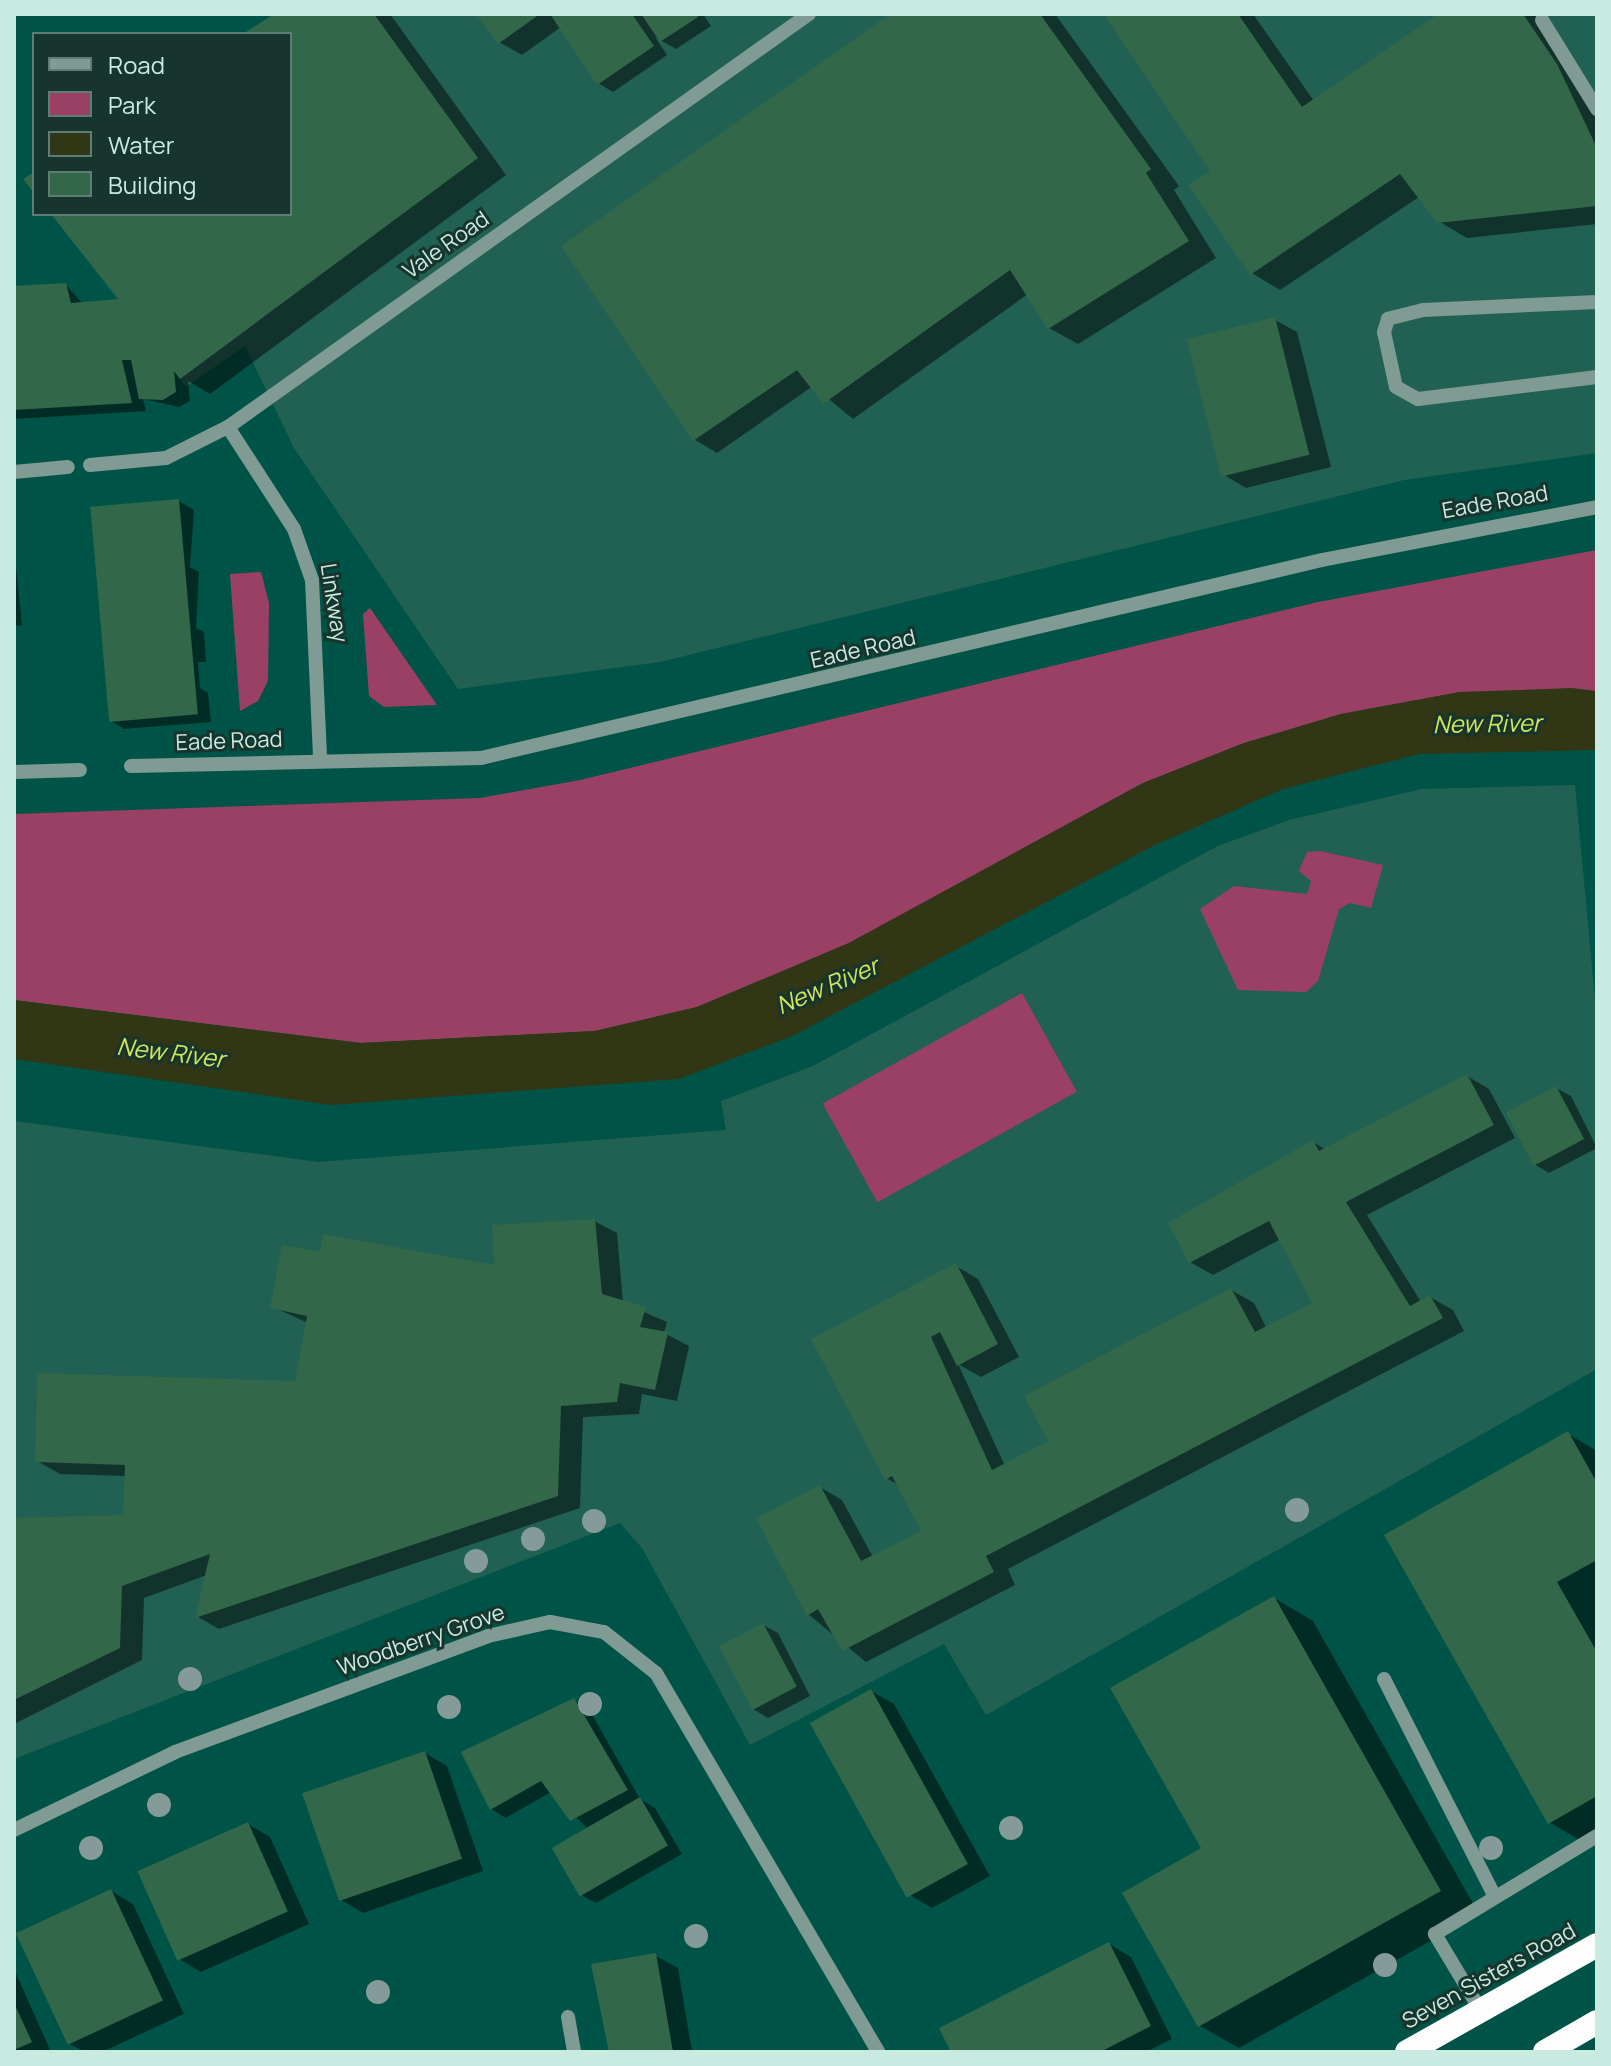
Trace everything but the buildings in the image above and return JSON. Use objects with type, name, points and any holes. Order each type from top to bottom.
[{"type":"highway","name":"Seven Sisters Road","points":[[1407,2052],[1597,1945]]},
{"type":"highway","points":[[1545,2052],[1597,2022]]},
{"type":"street","name":"Vale Road","points":[[90,465],[166,458],[228,427],[809,14]]},
{"type":"street","points":[[1542,20],[1597,109]]},
{"type":"street","points":[[1597,302],[1423,310],[1388,319],[1384,332],[1396,387],[1418,399],[1597,377]]},
{"type":"street","name":"Linkway","points":[[228,427],[294,529],[312,580],[320,759]]},
{"type":"street","points":[[14,472],[68,467]]},
{"type":"street","name":"Eade Road","points":[[131,766],[320,759],[481,758],[1337,557],[1597,507]]},
{"type":"street","points":[[14,772],[80,770]]},
{"type":"street","name":"Woodberry Grove","points":[[14,1830],[175,1752],[488,1636],[550,1622],[604,1632],[656,1673],[878,2052]]},
{"type":"street","points":[[1384,1679],[1494,1895]]},
{"type":"street","points":[[1481,2011],[1435,1934],[1494,1895],[1597,1836]]},
{"type":"street","points":[[568,2017],[574,2052]]},
{"type":"shaded area","points":[[274,14],[1597,14],[1597,453],[1404,480],[660,662],[458,689],[294,448],[245,346],[186,387],[53,216],[292,216],[292,32],[246,32]]},
{"type":"shaded area","points":[[1575,785],[1597,1021],[1597,1369],[986,1715],[944,1644],[750,1745],[642,1548],[620,1523],[14,1759],[14,1121],[318,1162],[726,1130],[721,1101],[813,1066],[1218,846],[1289,820],[1422,789]]},
{"type":"green space","points":[[1597,550],[1597,691],[1460,692],[1341,714],[1244,743],[1143,783],[849,943],[697,1007],[595,1031],[361,1043],[14,1000],[14,814],[480,798],[580,780],[1318,602]]},
{"type":"green space","points":[[261,572],[269,603],[268,681],[258,701],[240,711],[230,574]]},
{"type":"green space","points":[[370,608],[437,705],[384,707],[369,696],[363,614]]},
{"type":"green space","points":[[1320,851],[1383,865],[1371,908],[1350,903],[1339,909],[1318,981],[1306,992],[1238,990],[1200,909],[1234,886],[1307,894],[1311,881],[1299,871],[1307,852]]},
{"type":"green space","points":[[1022,993],[1077,1092],[877,1202],[823,1104]]},
{"type":"water","name":"New River","points":[[1572,688],[1597,691],[1597,750],[1419,754],[1283,789],[1155,845],[792,1036],[679,1079],[331,1105],[14,1059],[14,1000],[361,1043],[595,1031],[697,1007],[849,943],[1143,783],[1244,743],[1341,714],[1460,692]]}]
